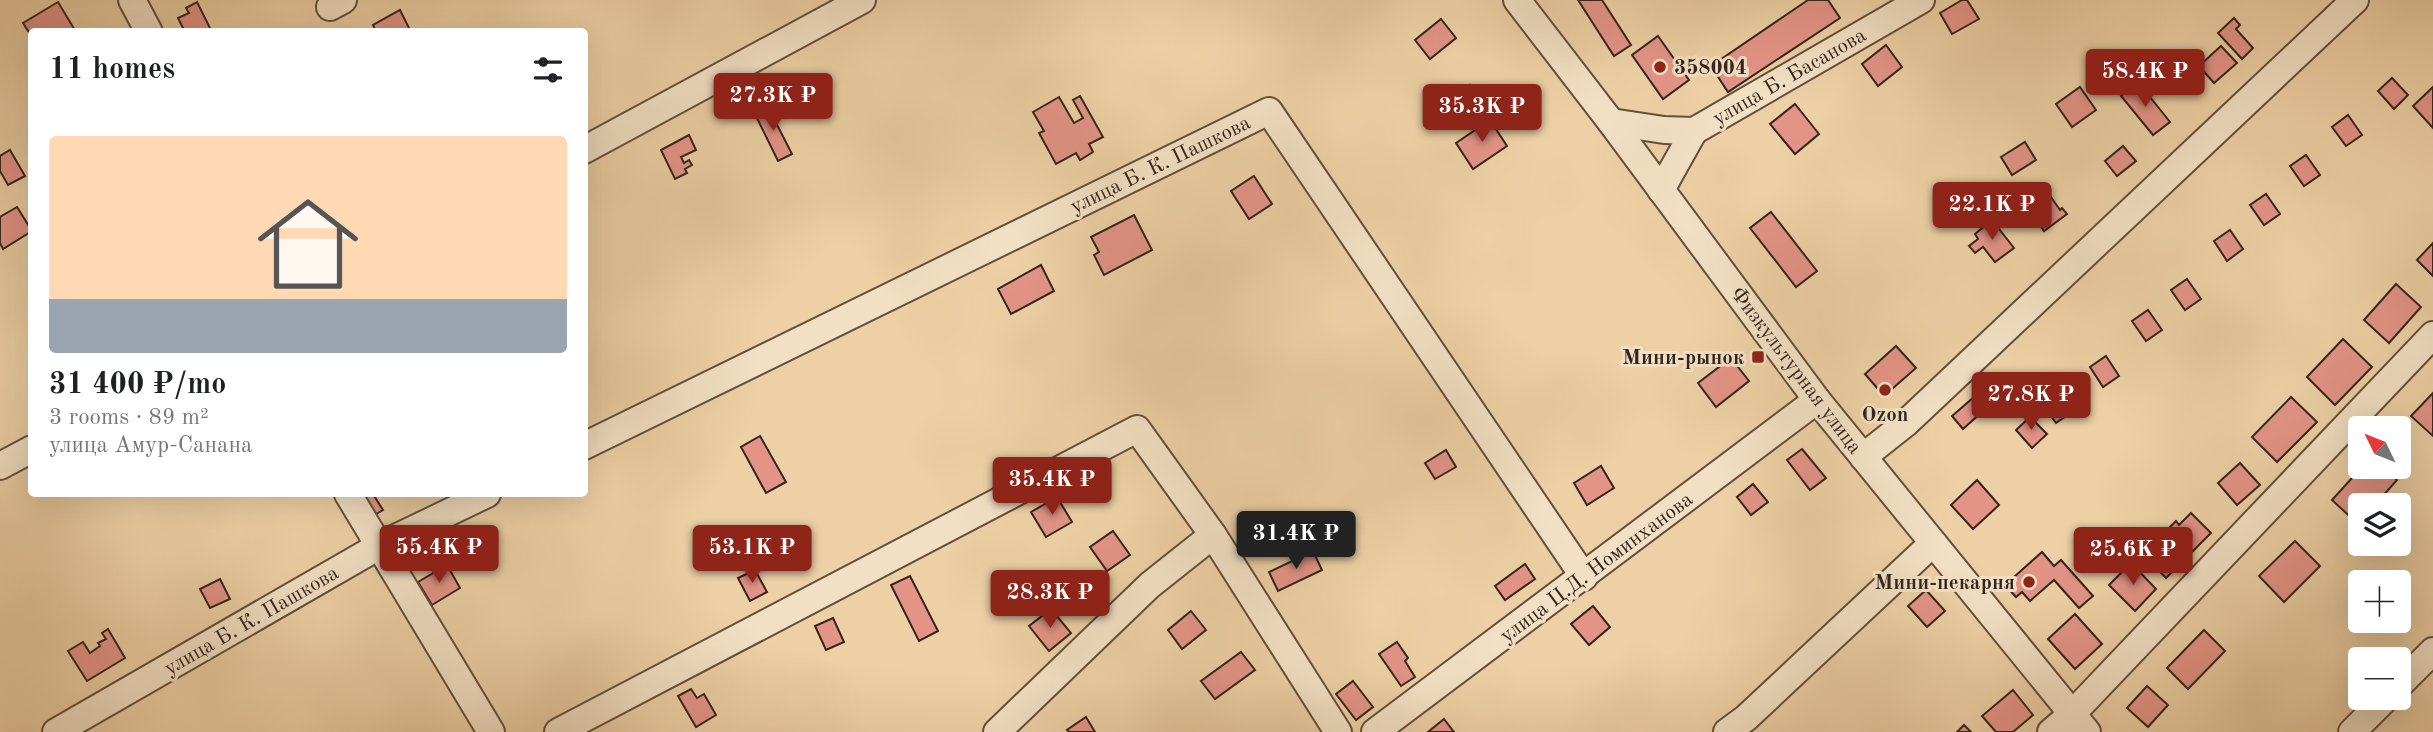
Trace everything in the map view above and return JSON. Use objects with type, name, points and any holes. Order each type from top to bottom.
[{"type":"street","points":[[132,0],[147,28]]},
{"type":"street","points":[[588,148],[862,0]]},
{"type":"street","name":"Физкультурная улица","points":[[1517,0],[1817,400],[2080,723]]},
{"type":"street","name":"улица Б. Басанова","points":[[1694,131],[1921,0]]},
{"type":"street","points":[[1863,457],[1906,423],[2355,0]]},
{"type":"street","name":"улица Б. К. Пашкова","points":[[588,444],[1269,111],[1584,576]]},
{"type":"street","points":[[1611,122],[1664,131],[1694,131],[1661,190]]},
{"type":"street","points":[[2051,732],[2080,723],[2433,335]]},
{"type":"street","name":"улица Ц.Д. Номинханова","points":[[1375,732],[1817,400]]},
{"type":"street","points":[[558,732],[1137,429],[1213,535],[1338,732]]},
{"type":"street","points":[[0,466],[28,451]]},
{"type":"street","points":[[350,497],[491,732]]},
{"type":"street","name":"улица Б. К. Пашкова","points":[[56,732],[381,545],[481,497]]},
{"type":"street","points":[[997,732],[1150,586],[1213,535]]},
{"type":"street","points":[[1727,732],[1746,718],[1933,543]]},
{"type":"street","points":[[2411,673],[2433,651]]},
{"type":"street","points":[[2352,732],[2374,710]]},
{"type":"building","points":[[1578,0],[1602,0],[1631,45],[1614,56]]},
{"type":"building","points":[[1808,0],[1828,0],[1840,18],[1728,92],[1711,66]]},
{"type":"building","points":[[1962,0],[1967,0],[1979,19],[1952,34],[1940,13]]},
{"type":"building","points":[[58,2],[74,28],[28,28],[28,31],[23,23]]},
{"type":"building","points":[[197,2],[210,28],[183,28],[178,18],[189,13],[186,8]]},
{"type":"building","points":[[400,10],[409,28],[374,28],[373,25]]},
{"type":"building","points":[[2234,18],[2240,25],[2236,29],[2253,48],[2242,59],[2218,33]]},
{"type":"building","points":[[1441,19],[1456,38],[1430,59],[1415,40]]},
{"type":"building","name":"358004","points":[[1658,36],[1689,80],[1663,99],[1632,55]]},
{"type":"building","points":[[1886,45],[1902,67],[1878,86],[1862,64]]},
{"type":"building","points":[[2221,46],[2237,63],[2214,83],[2199,66]]},
{"type":"building","points":[[2392,78],[2408,95],[2394,109],[2378,91]]},
{"type":"building","points":[[2138,82],[2170,122],[2153,135],[2121,96]]},
{"type":"building","points":[[1470,85],[1479,98],[1460,110],[1452,97]]},
{"type":"building","points":[[2080,87],[2096,110],[2072,127],[2056,104]]},
{"type":"building","points":[[2433,87],[2433,128],[2413,106]]},
{"type":"building","points":[[1080,96],[1103,137],[1089,144],[1093,152],[1080,160],[1076,153],[1056,164],[1039,133],[1044,131],[1033,112],[1059,97],[1074,123],[1083,118],[1073,100]]},
{"type":"building","points":[[1795,104],[1819,134],[1795,154],[1770,124]]},
{"type":"building","points":[[767,105],[792,154],[778,161],[754,112]]},
{"type":"building","points":[[2348,115],[2362,135],[2346,146],[2332,127]]},
{"type":"building","points":[[1490,120],[1507,146],[1473,169],[1456,143]]},
{"type":"building","points":[[689,135],[696,150],[681,157],[684,163],[689,160],[692,165],[685,169],[687,173],[675,179],[661,150]]},
{"type":"building","points":[[2025,142],[2036,160],[2012,175],[2001,157]]},
{"type":"building","points":[[2123,146],[2136,161],[2117,176],[2105,161]]},
{"type":"building","points":[[10,150],[25,176],[8,185],[0,171],[0,156]]},
{"type":"building","points":[[2306,155],[2320,175],[2304,186],[2290,166]]},
{"type":"building","points":[[1254,176],[1272,204],[1249,219],[1231,191]]},
{"type":"building","points":[[2044,187],[2060,210],[2062,208],[2067,214],[2044,231],[2023,202]]},
{"type":"building","points":[[2266,194],[2280,214],[2264,225],[2250,205]]},
{"type":"building","points":[[17,207],[28,225],[28,233],[3,249],[0,243],[0,217]]},
{"type":"building","points":[[1771,212],[1817,271],[1796,287],[1750,228]]},
{"type":"building","points":[[1134,215],[1152,250],[1104,275],[1094,255],[1099,252],[1091,237]]},
{"type":"building","points":[[1992,220],[2014,248],[1995,262],[1983,247],[1975,253],[1969,246],[1978,239],[1975,234]]},
{"type":"building","points":[[2230,230],[2243,249],[2227,261],[2214,241]]},
{"type":"building","points":[[2433,243],[2433,276],[2417,260]]},
{"type":"building","points":[[1041,265],[1054,291],[1011,314],[998,289]]},
{"type":"building","points":[[2187,279],[2201,299],[2185,310],[2171,290]]},
{"type":"building","points":[[2396,284],[2421,307],[2389,343],[2364,320]]},
{"type":"building","points":[[2148,310],[2162,330],[2146,341],[2132,321]]},
{"type":"building","points":[[2343,339],[2372,367],[2335,405],[2307,377]]},
{"type":"building","points":[[1896,346],[1916,368],[1884,396],[1865,374]]},
{"type":"building","points":[[2106,356],[2119,376],[2103,387],[2090,367]]},
{"type":"building","points":[[1731,358],[1749,381],[1716,407],[1698,383]]},
{"type":"building","points":[[1981,391],[1992,403],[1963,429],[1952,416]]},
{"type":"building","points":[[2058,392],[2072,412],[2056,423],[2042,404]]},
{"type":"building","points":[[2433,393],[2433,436],[2411,416]]},
{"type":"building","points":[[2291,397],[2317,422],[2277,462],[2252,437]]},
{"type":"building","points":[[2030,417],[2047,434],[2032,448],[2016,430]]},
{"type":"building","points":[[760,436],[786,482],[766,493],[741,447]]},
{"type":"building","points":[[1802,449],[1826,478],[1810,490],[1787,460]]},
{"type":"building","points":[[1446,450],[1456,467],[1435,479],[1425,463]]},
{"type":"building","points":[[2240,463],[2260,485],[2237,505],[2218,483]]},
{"type":"building","points":[[1601,466],[1614,488],[1587,505],[1574,483]]},
{"type":"building","points":[[1977,480],[1999,505],[1973,529],[1951,505]]},
{"type":"building","points":[[2350,480],[2397,480],[2386,493],[2348,493],[2348,515],[2332,500]]},
{"type":"building","points":[[1753,484],[1768,502],[1751,515],[1737,497]]},
{"type":"building","points":[[354,497],[375,497],[383,510],[366,520]]},
{"type":"building","points":[[1057,497],[1072,522],[1046,537],[1031,512]]},
{"type":"building","points":[[2191,513],[2211,533],[2166,578],[2143,554],[2176,521],[2179,525]]},
{"type":"building","points":[[1113,531],[1130,555],[1107,571],[1090,547]]},
{"type":"building","points":[[2295,541],[2320,566],[2284,602],[2259,576]]},
{"type":"building","points":[[1313,551],[1322,570],[1278,591],[1269,572]]},
{"type":"building","name":"Мини-пекарня","points":[[2042,552],[2054,566],[2061,560],[2093,596],[2079,608],[2054,580],[2030,601],[2022,592],[2016,597],[2005,585]]},
{"type":"building","points":[[2131,563],[2156,589],[2135,611],[2109,585]]},
{"type":"building","points":[[1525,564],[1535,579],[1505,600],[1495,586]]},
{"type":"building","points":[[447,565],[460,588],[432,605],[418,582]]},
{"type":"building","points":[[755,570],[767,592],[750,601],[738,578]]},
{"type":"building","points":[[910,576],[938,631],[919,641],[891,585]]},
{"type":"building","points":[[220,579],[230,599],[210,608],[200,589]]},
{"type":"building","points":[[1926,590],[1945,611],[1927,627],[1908,606]]},
{"type":"building","points":[[1593,606],[1610,627],[1589,645],[1571,624]]},
{"type":"building","points":[[1051,609],[1071,633],[1049,651],[1029,626]]},
{"type":"building","points":[[1191,611],[1206,630],[1182,649],[1168,630]]},
{"type":"building","points":[[2075,614],[2102,644],[2075,669],[2048,639]]},
{"type":"building","points":[[833,618],[844,642],[826,650],[815,626]]},
{"type":"building","points":[[108,629],[125,658],[87,681],[68,651],[83,642],[90,653],[100,646],[98,643],[106,639],[102,633]]},
{"type":"building","points":[[2204,630],[2225,651],[2188,689],[2167,668]]},
{"type":"building","points":[[1397,642],[1408,658],[1405,661],[1415,677],[1401,686],[1379,654]]},
{"type":"building","points":[[1241,652],[1255,670],[1215,699],[1201,681]]},
{"type":"building","points":[[1353,681],[1373,707],[1356,720],[1336,694]]},
{"type":"building","points":[[2147,686],[2168,705],[2148,727],[2127,708]]},
{"type":"building","points":[[691,689],[697,698],[704,694],[716,715],[696,727],[678,696]]},
{"type":"building","points":[[2013,690],[2033,715],[2013,732],[1996,732],[1982,716]]},
{"type":"building","points":[[1086,717],[1095,732],[1067,730]]},
{"type":"building","points":[[1444,719],[1454,732],[1428,732]]},
{"type":"building","points":[[1964,725],[1971,732],[1957,732]]},
{"type":"place","name":"358004","points":[[1660,67]]},
{"type":"place","name":"Мини-рынок","points":[[1758,357]]},
{"type":"place","name":"Ozon","points":[[1885,390]]},
{"type":"place","name":"Мини-пекарня","points":[[2029,582]]}]
